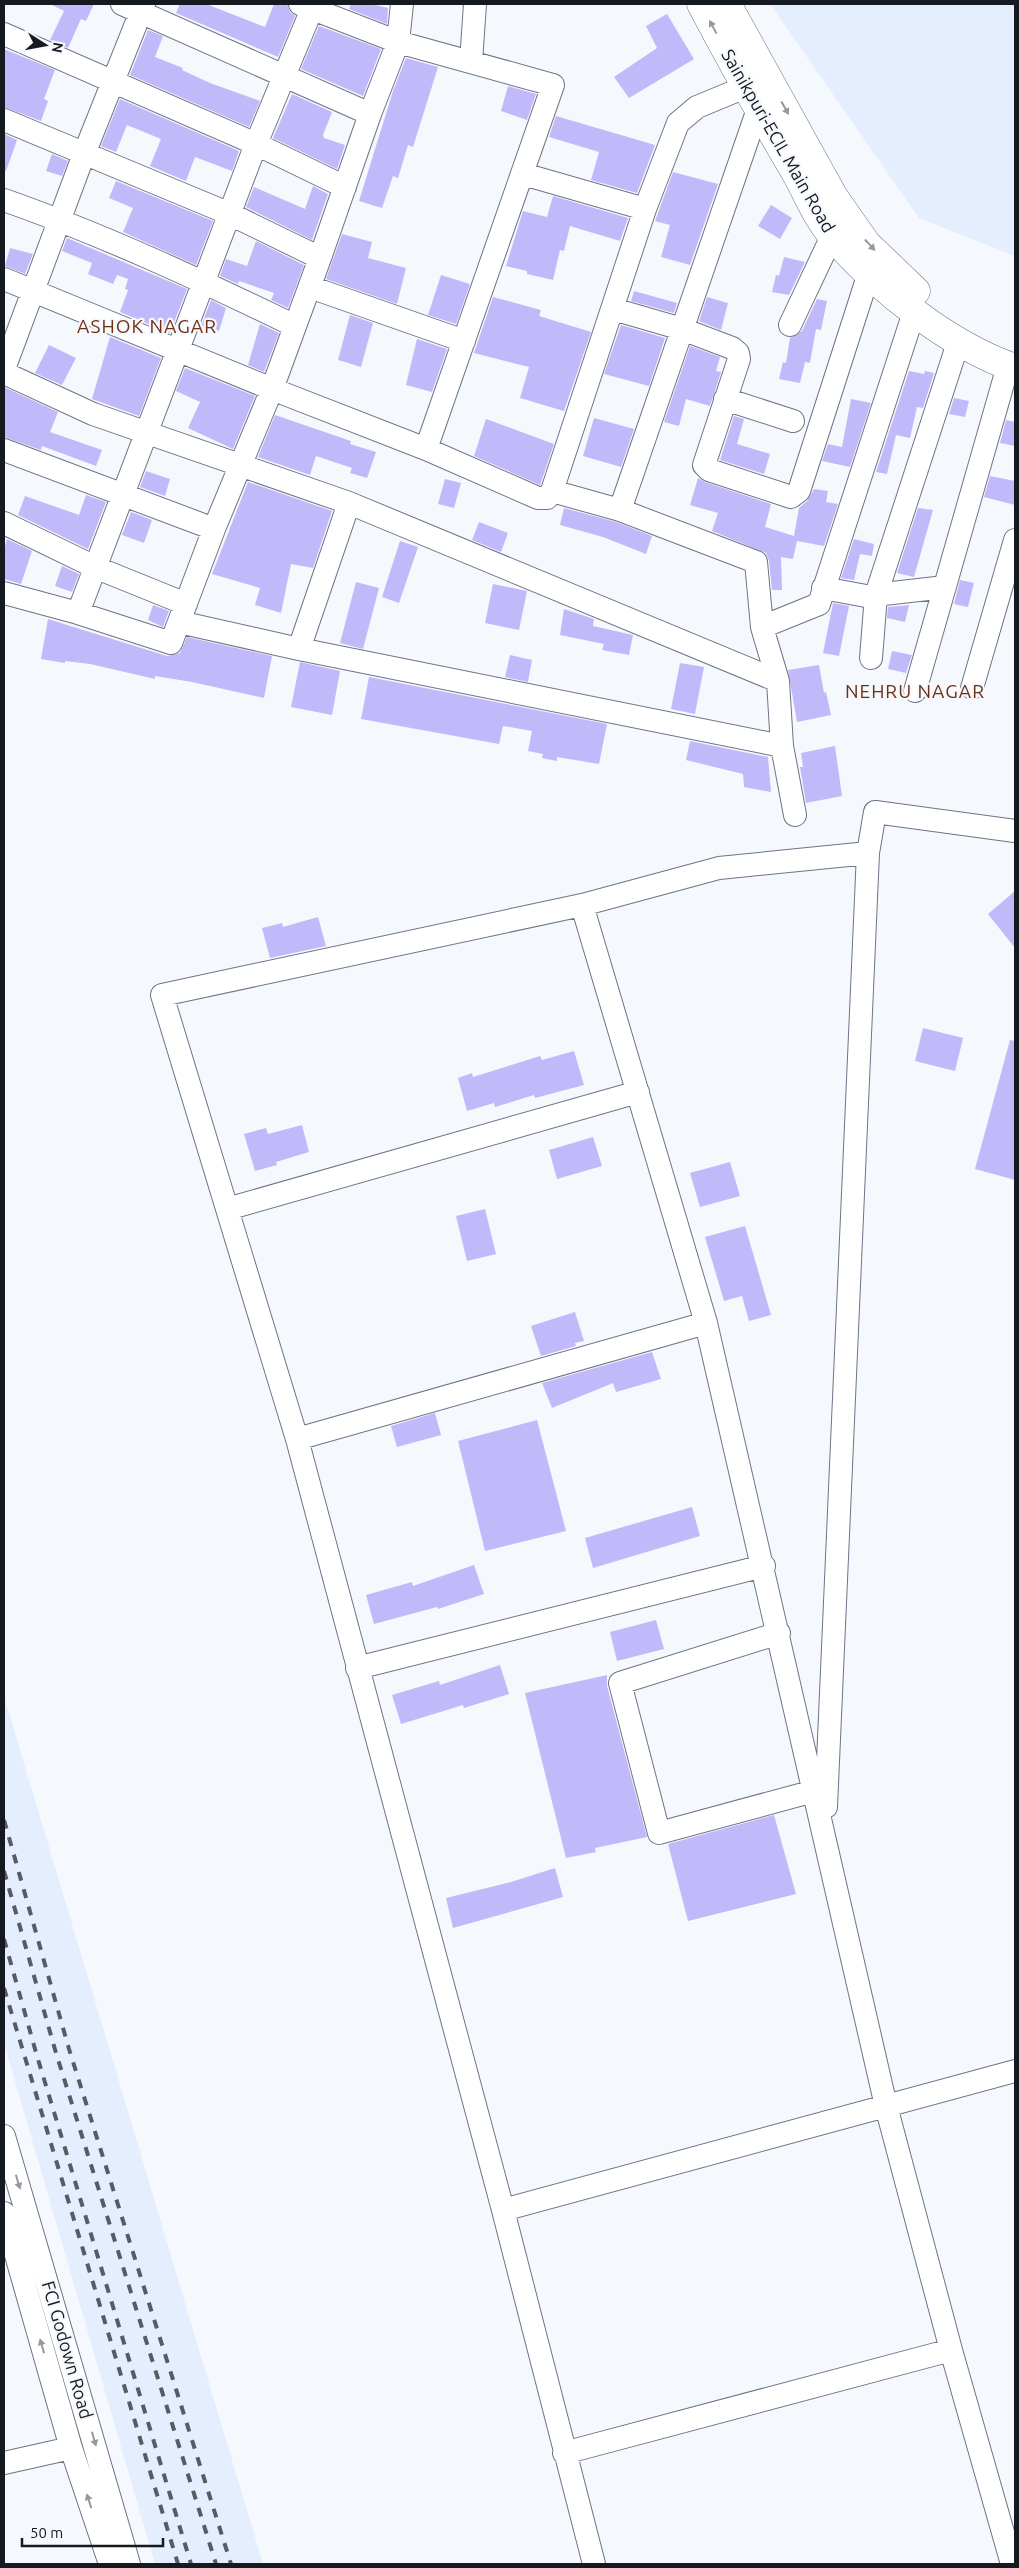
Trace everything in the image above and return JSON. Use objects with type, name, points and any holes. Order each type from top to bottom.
[{"type":"main road","name":"Sainikpuri-ECIL Main Road","points":[[701,4],[757,92],[867,244],[922,297],[977,332],[1013,361]]},
{"type":"main road","name":"Sainikpuri-ECIL Main Road","points":[[727,4],[757,92],[832,236],[869,273],[914,312],[958,343],[1013,361]]},
{"type":"street","points":[[4,593],[78,613],[171,643],[214,529],[272,389],[310,287],[370,114],[398,42],[402,4]]},
{"type":"street","points":[[471,62],[475,4]]},
{"type":"street","points":[[78,613],[97,568],[256,144],[285,78],[309,6],[398,42],[553,85],[426,449]]},
{"type":"street","points":[[4,369],[113,81],[136,7],[285,78],[370,114]]},
{"type":"street","points":[[4,34],[256,144],[345,187]]},
{"type":"street","points":[[4,279],[272,389],[426,449],[538,498],[547,498],[552,491],[645,208],[678,123],[698,107],[757,92]]},
{"type":"street","points":[[620,510],[682,329],[757,92]]},
{"type":"street","points":[[4,120],[230,214],[320,258]]},
{"type":"street","points":[[523,174],[645,208]]},
{"type":"street","points":[[4,200],[60,220],[204,282],[295,326]]},
{"type":"street","points":[[790,325],[832,236]]},
{"type":"street","points":[[613,309],[682,329],[738,352],[739,359],[705,460],[706,468],[794,497],[804,478],[869,273]]},
{"type":"street","points":[[310,287],[464,341]]},
{"type":"street","points":[[762,627],[819,604],[914,312]]},
{"type":"street","points":[[871,658],[876,595],[958,343]]},
{"type":"street","points":[[915,691],[1013,361]]},
{"type":"street","points":[[4,374],[93,414],[349,503],[778,681]]},
{"type":"street","points":[[725,399],[793,421]]},
{"type":"street","points":[[4,450],[214,529]]},
{"type":"street","points":[[552,491],[620,510],[756,562],[762,627],[778,681],[782,746],[795,815]]},
{"type":"street","points":[[299,649],[349,503]]},
{"type":"street","points":[[4,522],[183,613],[299,649],[782,746]]},
{"type":"street","points":[[972,688],[1012,562],[1015,540]]},
{"type":"street","points":[[823,588],[866,596],[945,587]]},
{"type":"street","points":[[825,1836],[868,854],[875,812],[1015,831]]},
{"type":"street","points":[[594,2564],[503,2210],[297,1439],[162,995],[582,905],[719,868],[868,854]]},
{"type":"street","points":[[582,905],[706,1323],[764,1566],[886,2106],[950,2350],[1012,2564]]},
{"type":"street","points":[[227,1209],[638,1092]]},
{"type":"street","points":[[297,1439],[706,1323]]},
{"type":"street","points":[[357,1668],[764,1566]]},
{"type":"street","points":[[779,1633],[620,1683],[659,1833],[814,1791]]},
{"type":"street","points":[[503,2210],[1015,2071]]},
{"type":"street","name":"FCI Godown Road","points":[[4,2136],[129,2564]]},
{"type":"street","name":"FCI Godown Road","points":[[4,2213],[71,2448],[110,2564]]},
{"type":"street","points":[[34,2320],[56,2311]]},
{"type":"street","points":[[564,2453],[950,2350]]},
{"type":"street","points":[[4,2464],[71,2448]]},
{"type":"shaded area","points":[[770,4],[1015,4],[1015,256],[919,218]]},
{"type":"shaded area","points":[[4,1696],[263,2564],[155,2564],[4,2043]]},
{"type":"building","points":[[50,4],[94,4],[86,21],[81,19],[68,48],[50,40],[64,11]]},
{"type":"building","points":[[180,4],[206,4],[265,27],[274,4],[287,4],[290,12],[295,16],[278,57],[176,13]]},
{"type":"building","points":[[351,4],[371,4],[388,8],[387,24],[349,9]]},
{"type":"building","points":[[667,14],[694,59],[629,98],[614,77],[657,48],[646,26]]},
{"type":"building","points":[[319,26],[381,49],[363,96],[301,69]]},
{"type":"building","points":[[148,30],[163,36],[155,57],[183,68],[182,70],[210,83],[260,101],[249,127],[130,75]]},
{"type":"building","points":[[4,49],[55,70],[44,99],[48,101],[41,121],[4,107]]},
{"type":"building","points":[[406,58],[438,67],[413,147],[408,145],[398,178],[393,176],[382,208],[359,201],[393,91]]},
{"type":"building","points":[[508,86],[536,94],[527,120],[501,111]]},
{"type":"building","points":[[292,94],[332,112],[323,135],[324,138],[345,145],[337,169],[273,138]]},
{"type":"building","points":[[120,99],[239,151],[232,171],[195,157],[186,181],[150,166],[161,139],[127,125],[116,152],[101,146]]},
{"type":"building","points":[[556,116],[655,145],[637,193],[591,180],[599,152],[549,137]]},
{"type":"building","points":[[4,134],[17,140],[6,171],[4,171]]},
{"type":"building","points":[[52,154],[68,161],[62,176],[46,171]]},
{"type":"building","points":[[673,172],[718,184],[690,265],[661,257],[670,225],[655,221]]},
{"type":"building","points":[[116,181],[213,221],[196,265],[123,232],[133,208],[109,198]]},
{"type":"building","points":[[313,186],[328,194],[312,240],[246,207],[254,187],[305,209]]},
{"type":"building","points":[[553,196],[628,218],[620,241],[570,226],[564,251],[560,250],[553,280],[527,274],[527,271],[506,266],[523,211],[547,217]]},
{"type":"building","points":[[771,205],[792,218],[780,239],[758,226]]},
{"type":"building","points":[[342,234],[372,242],[368,258],[406,268],[397,304],[326,279]]},
{"type":"building","points":[[67,238],[187,289],[170,333],[120,312],[128,290],[125,289],[128,279],[117,275],[113,284],[88,274],[92,263],[62,251]]},
{"type":"building","points":[[256,241],[304,265],[288,308],[271,300],[274,293],[239,281],[238,284],[220,276],[226,259],[247,266]]},
{"type":"building","points":[[10,248],[33,254],[25,274],[5,266]]},
{"type":"building","points":[[784,257],[805,262],[789,295],[772,292],[776,275],[779,276]]},
{"type":"building","points":[[441,275],[470,284],[456,324],[428,315]]},
{"type":"building","points":[[634,291],[677,303],[674,313],[631,301]]},
{"type":"building","points":[[493,297],[541,310],[539,316],[591,332],[564,411],[520,398],[529,367],[474,353]]},
{"type":"building","points":[[707,297],[728,303],[721,330],[699,321]]},
{"type":"building","points":[[817,299],[827,301],[821,330],[816,329],[810,363],[805,362],[800,383],[779,379],[783,362],[786,363],[790,338],[802,331]]},
{"type":"building","points":[[211,300],[226,308],[219,331],[201,326]]},
{"type":"building","points":[[350,315],[373,323],[361,367],[338,360]]},
{"type":"building","points":[[260,324],[279,333],[264,372],[248,365]]},
{"type":"building","points":[[621,325],[665,338],[649,386],[604,374]]},
{"type":"building","points":[[110,337],[161,358],[139,416],[92,399]]},
{"type":"building","points":[[417,339],[447,349],[432,392],[406,385]]},
{"type":"building","points":[[49,345],[76,358],[62,385],[35,373]]},
{"type":"building","points":[[690,346],[720,357],[716,371],[721,372],[710,406],[686,399],[679,426],[664,422]]},
{"type":"building","points":[[185,368],[255,396],[233,449],[188,428],[200,402],[176,391]]},
{"type":"building","points":[[909,371],[924,374],[925,371],[934,373],[923,408],[917,407],[910,438],[896,435],[887,474],[876,472]]},
{"type":"building","points":[[4,387],[58,412],[50,432],[102,450],[96,466],[42,446],[41,450],[4,437]]},
{"type":"building","points":[[954,398],[969,401],[965,417],[949,414]]},
{"type":"building","points":[[851,399],[871,403],[850,467],[822,461],[828,444],[842,447]]},
{"type":"building","points":[[275,415],[351,441],[350,444],[376,452],[367,478],[350,473],[352,468],[316,456],[310,475],[258,457]]},
{"type":"building","points":[[734,416],[744,419],[737,444],[770,454],[764,474],[720,460]]},
{"type":"building","points":[[594,418],[634,429],[621,467],[583,456]]},
{"type":"building","points":[[486,419],[554,444],[540,485],[474,456]]},
{"type":"building","points":[[1006,420],[1015,422],[1015,446],[1000,443]]},
{"type":"building","points":[[146,471],[170,479],[165,496],[140,487]]},
{"type":"building","points":[[990,476],[1015,481],[1015,505],[984,497]]},
{"type":"building","points":[[698,478],[771,504],[765,527],[794,536],[799,508],[807,501],[814,489],[828,491],[826,502],[838,504],[824,546],[797,541],[793,559],[781,557],[782,590],[772,590],[769,561],[766,553],[712,531],[718,513],[690,505]]},
{"type":"building","points":[[445,479],[461,483],[454,508],[438,504]]},
{"type":"building","points":[[248,482],[332,511],[313,568],[291,564],[281,613],[255,605],[260,588],[212,574]]},
{"type":"building","points":[[86,495],[106,502],[88,549],[18,515],[25,496],[79,515]]},
{"type":"building","points":[[564,508],[616,522],[652,536],[646,554],[603,537],[560,525]]},
{"type":"building","points":[[918,508],[933,510],[914,577],[897,573]]},
{"type":"building","points":[[131,512],[152,520],[144,543],[122,535]]},
{"type":"building","points":[[479,522],[508,533],[501,552],[472,540]]},
{"type":"building","points":[[7,539],[32,551],[21,584],[4,579],[4,550]]},
{"type":"building","points":[[854,539],[874,544],[872,556],[860,554],[854,580],[841,578]]},
{"type":"building","points":[[400,541],[418,547],[399,603],[382,597]]},
{"type":"building","points":[[62,566],[79,574],[72,592],[55,586]]},
{"type":"building","points":[[960,580],[974,583],[968,607],[954,604]]},
{"type":"building","points":[[356,582],[379,588],[363,649],[340,643]]},
{"type":"building","points":[[493,584],[527,591],[519,630],[485,623]]},
{"type":"building","points":[[833,603],[849,606],[839,656],[823,653]]},
{"type":"building","points":[[153,605],[169,611],[163,627],[148,620]]},
{"type":"building","points":[[909,605],[905,622],[887,618],[888,607]]},
{"type":"building","points":[[564,609],[594,619],[593,626],[633,635],[629,655],[602,650],[604,644],[560,635]]},
{"type":"building","points":[[48,619],[167,656],[180,653],[187,637],[272,656],[264,698],[192,682],[155,676],[155,679],[90,664],[65,661],[65,663],[41,659]]},
{"type":"building","points":[[892,651],[912,655],[906,673],[888,669]]},
{"type":"building","points":[[510,655],[532,660],[528,682],[505,677]]},
{"type":"building","points":[[300,662],[340,671],[332,715],[291,707]]},
{"type":"building","points":[[680,663],[704,667],[695,714],[671,709]]},
{"type":"building","points":[[819,665],[824,693],[826,692],[831,715],[797,722],[788,670]]},
{"type":"building","points":[[369,677],[607,724],[599,764],[557,757],[557,761],[542,758],[543,754],[528,751],[532,731],[503,726],[499,744],[361,719]]},
{"type":"building","points":[[690,741],[768,757],[771,792],[744,787],[743,774],[686,760]]},
{"type":"building","points":[[835,746],[842,796],[806,803],[800,767],[803,767],[801,753]]},
{"type":"building","points":[[1015,891],[1015,948],[988,914]]},
{"type":"building","points":[[318,917],[326,946],[270,958],[262,928],[282,923],[283,927]]},
{"type":"building","points":[[923,1028],[963,1038],[955,1071],[915,1061]]},
{"type":"building","points":[[1010,1040],[1015,1041],[1015,1180],[975,1169]]},
{"type":"building","points":[[574,1051],[584,1085],[535,1098],[534,1095],[495,1107],[494,1103],[467,1111],[458,1078],[472,1073],[473,1077],[540,1056],[542,1060]]},
{"type":"building","points":[[302,1125],[309,1152],[276,1162],[277,1165],[255,1171],[244,1134],[266,1128],[268,1134]]},
{"type":"building","points":[[593,1137],[602,1166],[557,1179],[549,1150]]},
{"type":"building","points":[[730,1162],[740,1196],[700,1207],[690,1173]]},
{"type":"building","points":[[485,1209],[496,1254],[467,1261],[456,1216]]},
{"type":"building","points":[[745,1226],[771,1315],[749,1321],[742,1296],[724,1301],[705,1237]]},
{"type":"building","points":[[575,1312],[584,1341],[575,1343],[576,1346],[541,1356],[531,1326]]},
{"type":"building","points":[[652,1352],[661,1379],[616,1392],[613,1383],[552,1408],[542,1383]]},
{"type":"building","points":[[435,1413],[441,1435],[397,1447],[391,1426]]},
{"type":"building","points":[[537,1420],[566,1531],[485,1551],[458,1441]]},
{"type":"building","points":[[692,1507],[700,1536],[593,1568],[585,1538]]},
{"type":"building","points":[[474,1565],[484,1594],[438,1609],[437,1607],[374,1624],[366,1595],[412,1582],[413,1586]]},
{"type":"building","points":[[656,1620],[664,1649],[617,1661],[610,1632]]},
{"type":"building","points":[[500,1665],[509,1694],[464,1708],[463,1705],[401,1724],[392,1695],[439,1681],[440,1685]]},
{"type":"building","points":[[607,1675],[607,1686],[647,1837],[595,1848],[596,1852],[566,1858],[525,1693]]},
{"type":"building","points":[[774,1815],[796,1894],[688,1921],[668,1844]]},
{"type":"building","points":[[555,1868],[563,1897],[453,1928],[446,1898],[511,1882]]},
{"type":"railway","points":[[4,1820],[69,2049],[231,2564]]},
{"type":"railway","points":[[4,1871],[56,2053],[216,2564]]},
{"type":"railway","points":[[4,1939],[37,2056],[191,2564]]},
{"type":"railway","points":[[4,1988],[178,2564]]},
{"type":"district","name":"ASHOK NAGAR","points":[[147,326]]},
{"type":"district","name":"NEHRU NAGAR","points":[[915,691]]}]
